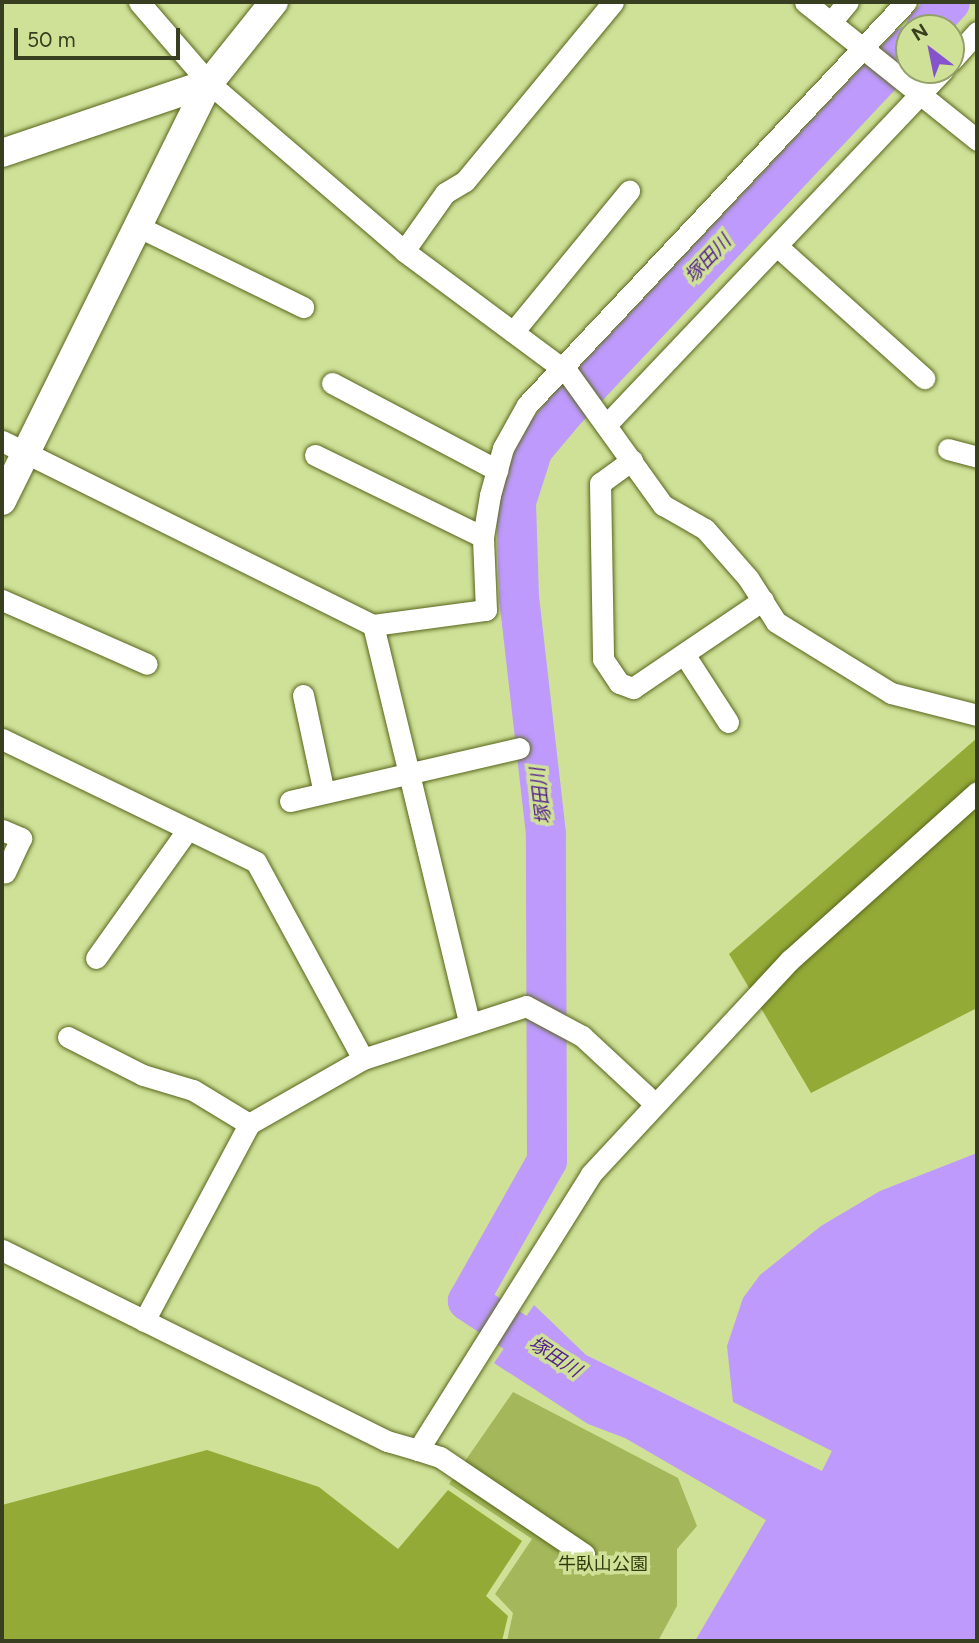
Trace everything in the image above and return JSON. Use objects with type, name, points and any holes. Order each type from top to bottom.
[{"type":"street","points":[[139,2],[209,83],[404,251],[565,370],[605,420],[663,505],[705,530],[763,600],[776,622],[891,693],[977,715]]},
{"type":"street","points":[[2,501],[14,447],[137,226],[209,83],[274,2]]},
{"type":"street","points":[[404,251],[445,193],[464,181],[612,2]]},
{"type":"street","points":[[805,2],[977,140]]},
{"type":"street","points":[[831,22],[848,2]]},
{"type":"street","points":[[14,447],[373,625],[486,610],[483,537],[497,470],[527,405],[565,370],[906,2]]},
{"type":"street","points":[[965,45],[977,32]]},
{"type":"street","points":[[2,153],[209,83]]},
{"type":"street","points":[[605,420],[777,246],[926,84]]},
{"type":"street","points":[[513,332],[629,191]]},
{"type":"street","points":[[137,226],[303,307]]},
{"type":"street","points":[[777,246],[924,378]]},
{"type":"street","points":[[332,383],[497,470]]},
{"type":"street","points":[[948,449],[977,457]]},
{"type":"street","points":[[315,455],[483,537]]},
{"type":"street","points":[[632,460],[600,483],[603,659],[619,683],[633,688],[763,600]]},
{"type":"street","points":[[2,600],[147,664]]},
{"type":"street","points":[[373,625],[469,1021]]},
{"type":"street","points":[[684,654],[728,722]]},
{"type":"street","points":[[303,695],[324,793]]},
{"type":"street","points":[[2,739],[256,862],[363,1059]]},
{"type":"street","points":[[290,801],[519,748]]},
{"type":"street","points":[[418,1450],[591,1174],[653,1102],[790,960],[977,792]]},
{"type":"street","points":[[96,958],[188,829]]},
{"type":"street","points":[[2,830],[21,838],[5,873]]},
{"type":"street","points":[[144,1321],[249,1124],[363,1059],[469,1021],[526,1006],[582,1036],[653,1102]]},
{"type":"street","points":[[68,1037],[143,1075],[193,1090],[249,1124]]},
{"type":"street","points":[[2,1250],[387,1441],[440,1457],[584,1554]]},
{"type":"green space","points":[[977,738],[977,1008],[811,1093],[729,954]]},
{"type":"green space","name":"牛臥山公園","points":[[513,1392],[678,1478],[697,1526],[677,1549],[677,1606],[658,1641],[507,1641],[513,1613],[495,1594],[532,1539],[449,1484]]},
{"type":"green space","points":[[207,1450],[319,1487],[398,1549],[448,1490],[522,1541],[486,1596],[508,1616],[502,1641],[2,1641],[2,1505]]},
{"type":"water","points":[[977,1153],[977,1641],[695,1641],[766,1520],[625,1438],[588,1424],[494,1363],[534,1305],[586,1355],[822,1471],[832,1451],[733,1402],[727,1346],[743,1298],[760,1275],[821,1226],[880,1191]]},
{"type":"waterway","name":"塚田川","points":[[939,14],[950,2]]},
{"type":"waterway","name":"塚田川","points":[[561,1363],[468,1301],[547,1161],[546,834],[519,598],[516,502],[533,449],[565,411],[895,61]]}]
